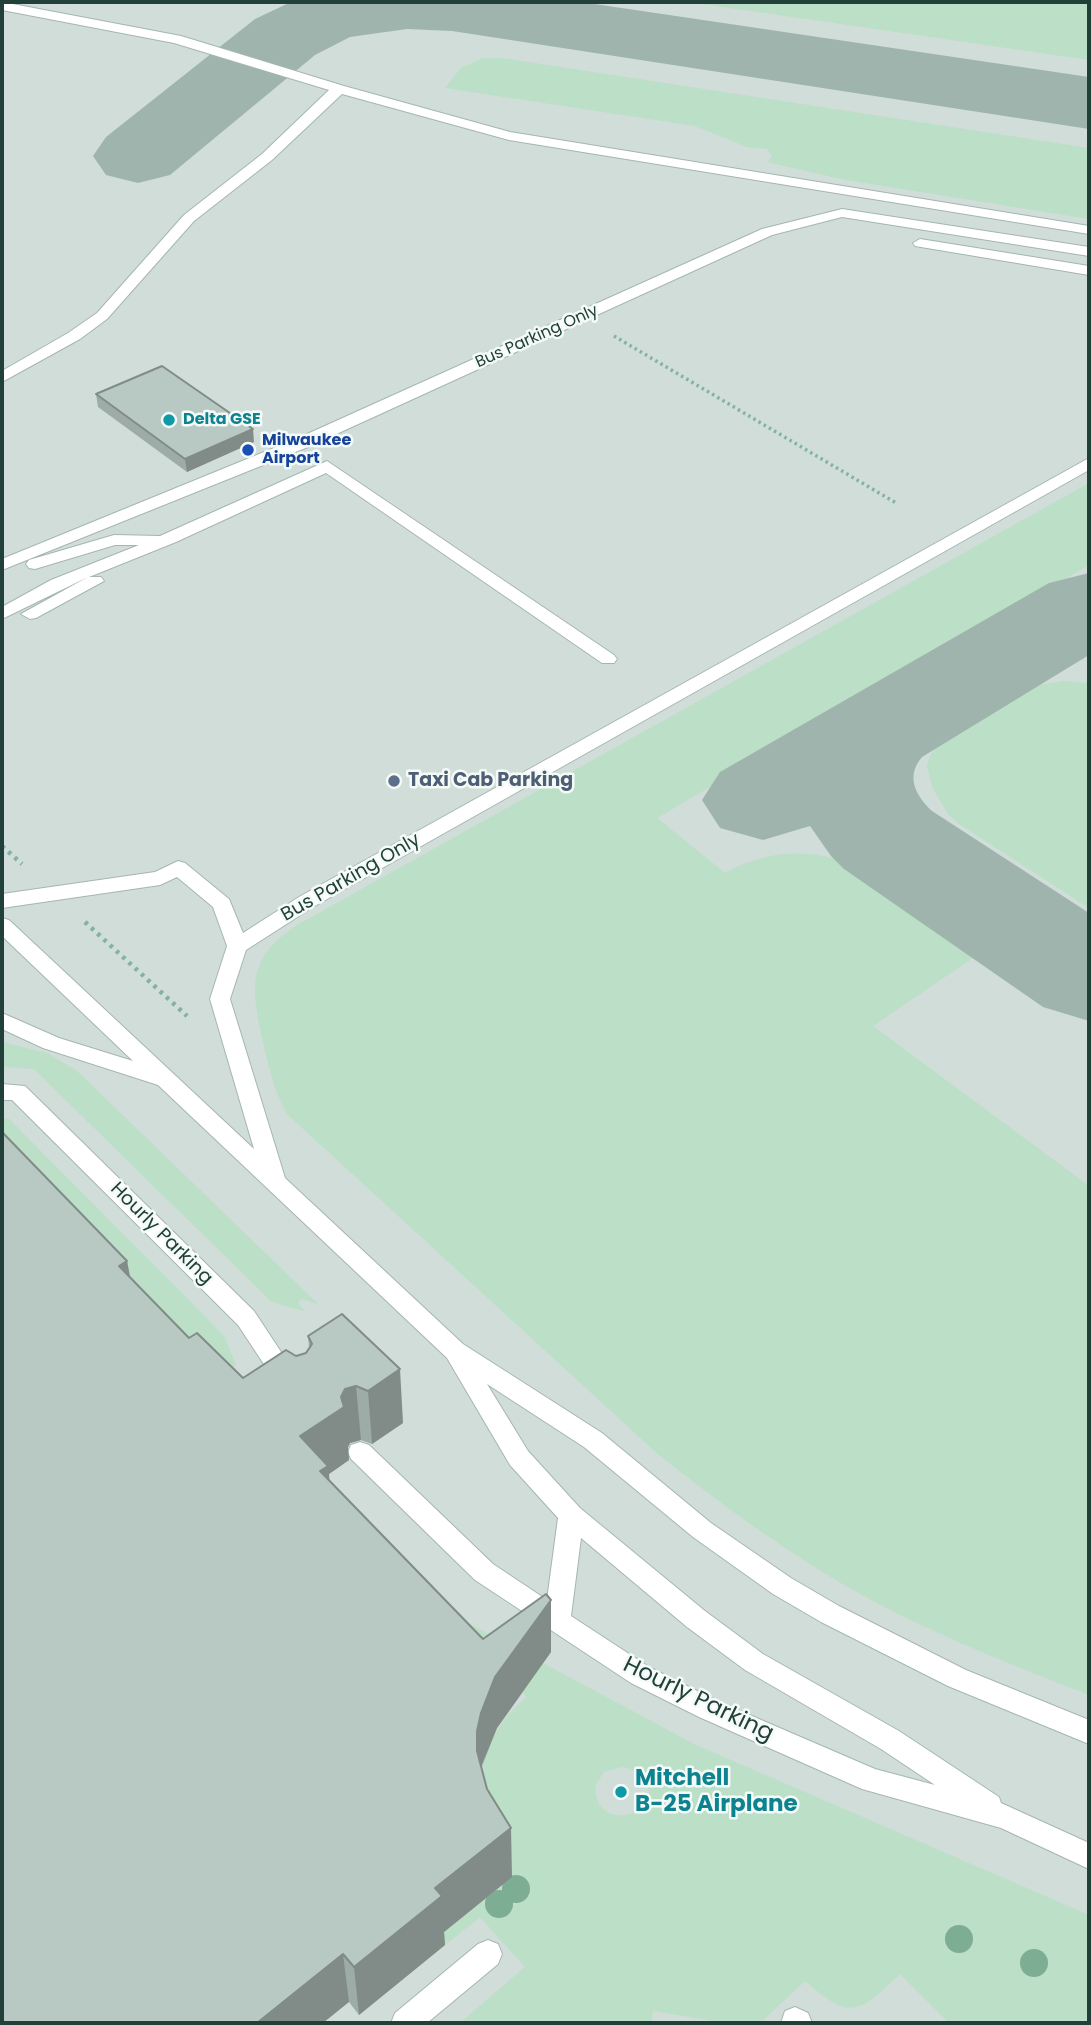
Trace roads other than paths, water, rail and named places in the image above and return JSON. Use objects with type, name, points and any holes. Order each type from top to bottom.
[{"type":"street","points":[[2,6],[176,39],[339,89],[509,136],[1089,230]]},
{"type":"street","points":[[2,377],[102,316],[181,225],[267,157],[339,89]]},
{"type":"street","name":"Bus Parking Only","points":[[2,565],[302,443],[767,232],[842,213],[1089,252]]},
{"type":"street","points":[[920,243],[1089,271]]},
{"type":"street","name":"Bus Parking Only","points":[[237,946],[306,902],[1089,463]]},
{"type":"street","points":[[2,614],[57,584],[170,538],[327,466],[608,659]]},
{"type":"street","points":[[2,580],[43,561],[114,540],[170,538]]},
{"type":"street","points":[[2,625],[70,595],[170,538]]},
{"type":"street","points":[[2,901],[160,878],[178,868],[222,904],[237,946],[220,999],[275,1180]]},
{"type":"street","points":[[2,925],[455,1351],[593,1440],[702,1530],[782,1586],[830,1614],[945,1672],[1089,1732]]},
{"type":"street","points":[[2,1020],[51,1043],[170,1081]]},
{"type":"street","name":"Hourly Parking","points":[[2,1092],[17,1092],[246,1318],[290,1384],[303,1396]]},
{"type":"street","points":[[455,1351],[520,1458],[571,1515],[696,1619],[754,1662],[890,1740],[1005,1817]]},
{"type":"street","name":"Hourly Parking","points":[[360,1452],[484,1572],[640,1675],[720,1714],[872,1780],[1005,1817],[1089,1856]]},
{"type":"street","points":[[557,1622],[571,1515]]},
{"type":"street","points":[[405,2023],[488,1954]]},
{"type":"place","name":"Delta GSE","points":[[169,420]]},
{"type":"place","name":"Milwaukee Airport","points":[[248,450]]},
{"type":"place","name":"Taxi Cab Parking","points":[[394,781]]},
{"type":"place","name":"Mitchell B-25 Airplane","points":[[621,1792]]}]
